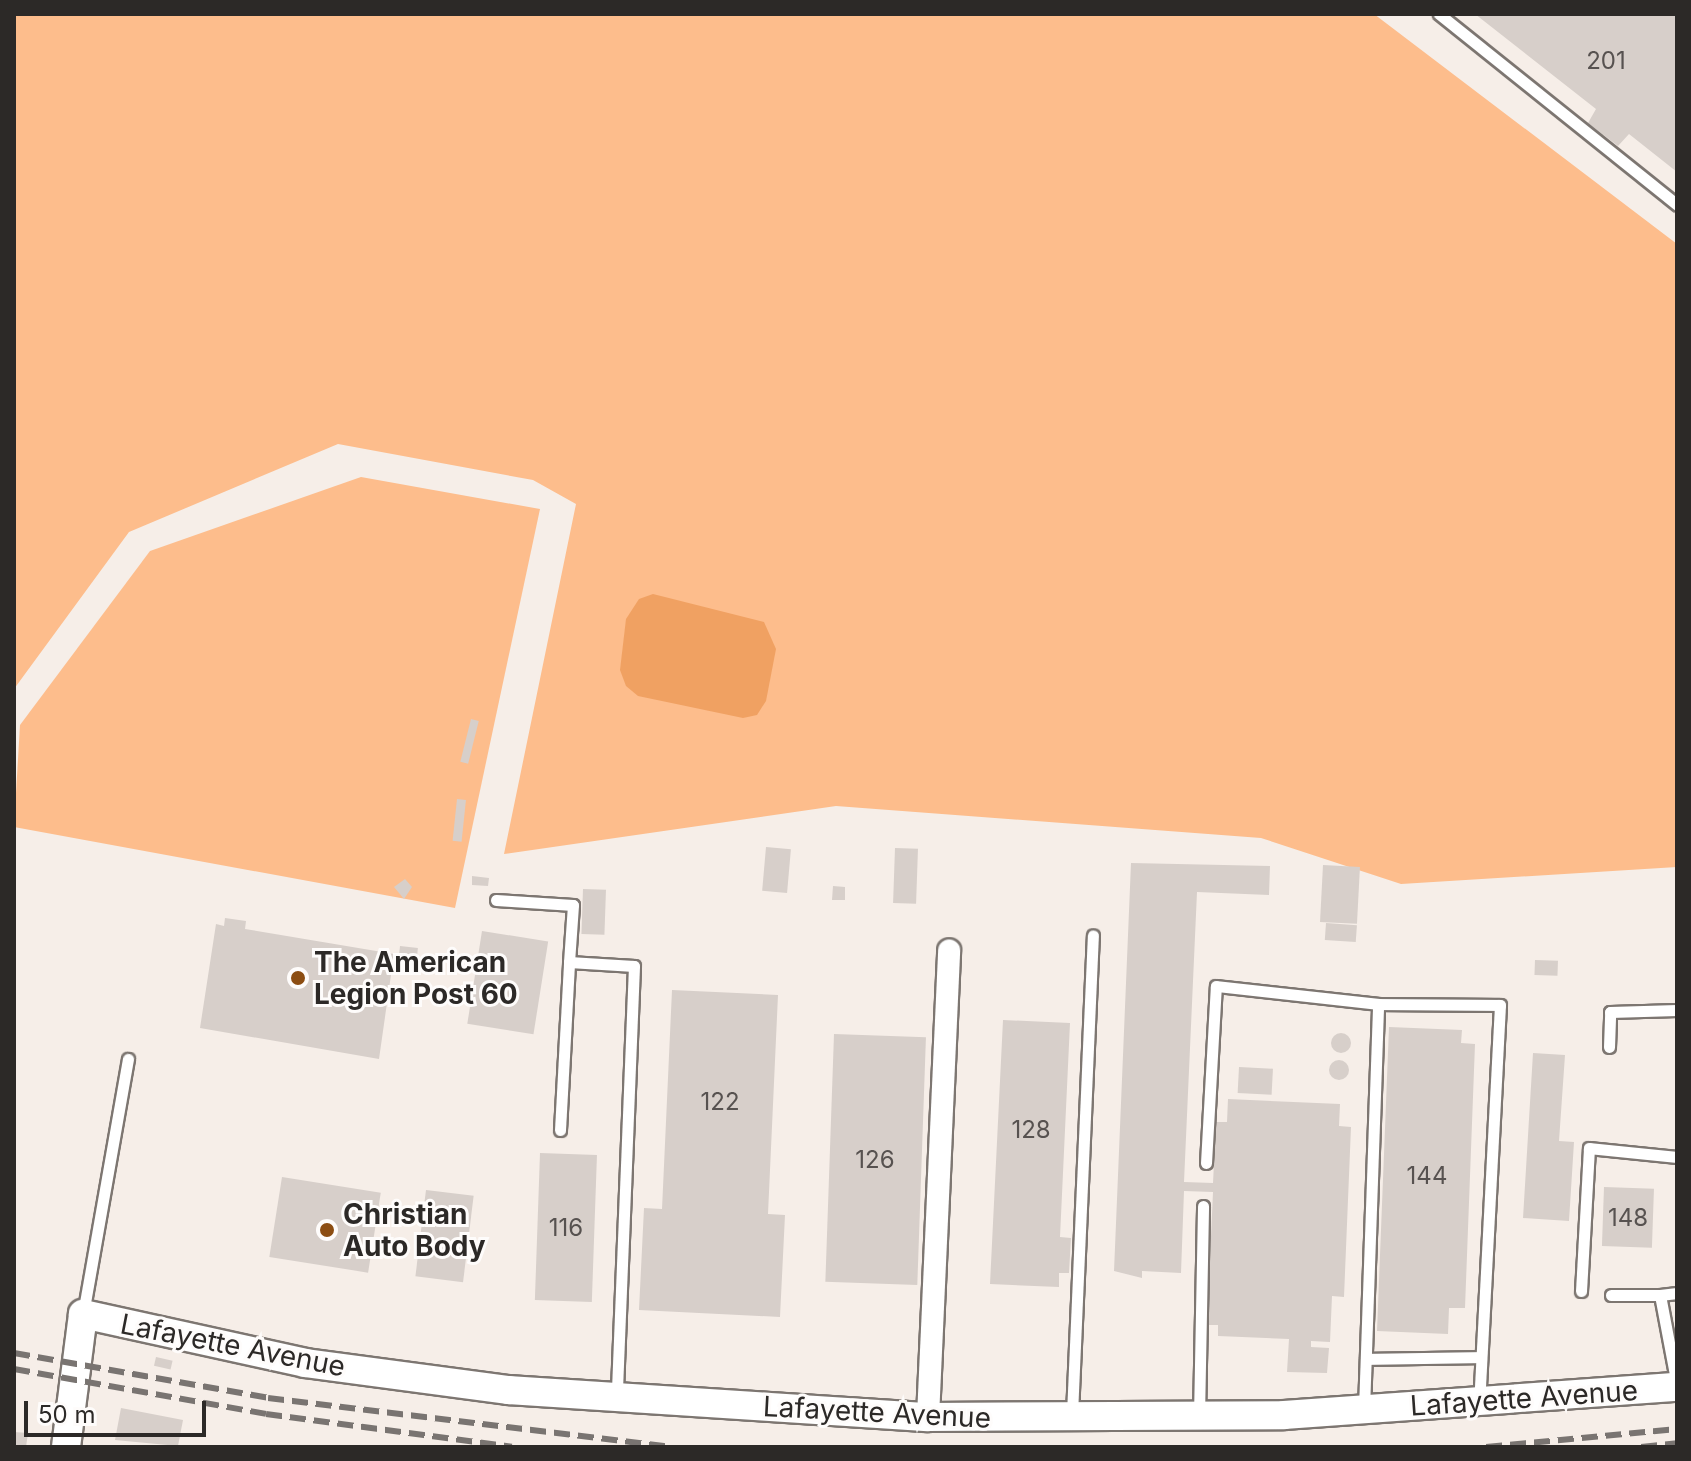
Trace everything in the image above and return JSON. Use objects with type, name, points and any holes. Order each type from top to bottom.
[{"type":"street","points":[[928,1417],[949,950]]},
{"type":"street","name":"Lafayette Avenue","points":[[83,1314],[305,1363],[508,1390],[928,1417],[1199,1417],[1364,1409],[1677,1386]]},
{"type":"street","points":[[66,1447],[83,1314]]},
{"type":"lane","points":[[1439,14],[1677,205]]},
{"type":"lane","points":[[496,900],[573,905],[560,1130]]},
{"type":"lane","points":[[1072,1419],[1093,935]]},
{"type":"lane","points":[[569,962],[634,966],[617,1399]]},
{"type":"lane","points":[[1206,1163],[1216,986],[1378,1004],[1500,1005],[1479,1401]]},
{"type":"lane","points":[[1364,1409],[1378,1004]]},
{"type":"lane","points":[[1609,1047],[1610,1012],[1677,1010]]},
{"type":"lane","points":[[83,1314],[128,1059]]},
{"type":"lane","points":[[1581,1291],[1589,1148],[1677,1157]]},
{"type":"lane","points":[[1199,1417],[1203,1206]]},
{"type":"lane","points":[[1611,1295],[1677,1293]]},
{"type":"lane","points":[[1660,1295],[1677,1386]]},
{"type":"lane","points":[[1366,1359],[1481,1357]]},
{"type":"shaded area","points":[[14,14],[1374,14],[1677,244],[1677,867],[1401,884],[1261,838],[836,806],[504,854],[576,504],[533,480],[338,444],[129,532],[14,689]]},
{"type":"shaded area","points":[[361,477],[540,509],[455,908],[14,827],[20,725],[150,551]]},
{"type":"shaded area","points":[[653,594],[764,622],[776,649],[766,701],[757,715],[743,718],[638,696],[626,686],[620,670],[626,619],[639,599]]},
{"type":"building","points":[[1475,14],[1677,14],[1677,172],[1629,134],[1618,146],[1588,123],[1596,109]]},
{"type":"building","points":[[471,719],[479,721],[468,764],[460,762]]},
{"type":"building","points":[[457,799],[466,800],[462,842],[453,841]]},
{"type":"building","points":[[766,847],[791,849],[787,893],[762,891]]},
{"type":"building","points":[[895,848],[918,849],[916,904],[893,903]]},
{"type":"building","points":[[1131,863],[1270,866],[1269,895],[1197,892],[1184,1182],[1213,1183],[1216,1122],[1227,1122],[1228,1099],[1340,1104],[1339,1126],[1351,1127],[1344,1297],[1332,1296],[1330,1342],[1311,1341],[1311,1347],[1329,1348],[1327,1373],[1287,1372],[1289,1339],[1218,1336],[1218,1325],[1207,1325],[1213,1192],[1184,1191],[1181,1273],[1142,1271],[1142,1278],[1114,1271]]},
{"type":"building","points":[[1323,865],[1360,867],[1357,924],[1320,922]]},
{"type":"building","points":[[472,876],[489,878],[488,886],[472,885]]},
{"type":"building","points":[[405,879],[412,887],[404,899],[394,887]]},
{"type":"building","points":[[833,886],[845,887],[845,900],[832,900]]},
{"type":"building","points":[[583,889],[606,890],[604,935],[581,934]]},
{"type":"building","name":"The American Legion Post 60","points":[[225,918],[246,921],[245,929],[394,954],[379,1059],[200,1028],[216,924],[224,926]]},
{"type":"building","points":[[1326,923],[1357,925],[1356,942],[1325,940]]},
{"type":"building","points":[[482,931],[548,941],[533,1034],[467,1024]]},
{"type":"building","points":[[400,946],[418,948],[416,969],[398,967]]},
{"type":"building","points":[[1535,960],[1558,961],[1557,976],[1534,975]]},
{"type":"building","points":[[672,990],[778,995],[768,1214],[785,1215],[780,1317],[639,1310],[644,1208],[662,1209]]},
{"type":"building","points":[[1003,1020],[1070,1023],[1060,1237],[1071,1238],[1069,1273],[1059,1273],[1059,1287],[990,1284]]},
{"type":"building","points":[[1389,1027],[1462,1030],[1461,1043],[1475,1044],[1465,1308],[1449,1308],[1448,1334],[1377,1331]]},
{"type":"building","points":[[1341,1033],[1348,1036],[1351,1043],[1348,1050],[1341,1053],[1334,1050],[1331,1043],[1334,1036]]},
{"type":"building","points":[[834,1034],[926,1037],[917,1285],[825,1282]]},
{"type":"building","points":[[1533,1053],[1565,1055],[1559,1141],[1574,1142],[1569,1221],[1523,1218]]},
{"type":"building","points":[[1339,1060],[1346,1063],[1349,1070],[1346,1077],[1339,1080],[1332,1077],[1329,1070],[1332,1063]]},
{"type":"building","points":[[1239,1067],[1273,1069],[1272,1095],[1238,1093]]},
{"type":"building","points":[[540,1153],[597,1155],[592,1302],[535,1300]]},
{"type":"building","points":[[282,1177],[381,1193],[368,1273],[269,1257]]},
{"type":"building","points":[[1604,1187],[1654,1189],[1652,1248],[1602,1246]]},
{"type":"building","points":[[426,1190],[474,1196],[463,1282],[415,1276]]},
{"type":"building","points":[[156,1357],[173,1361],[171,1370],[154,1366]]},
{"type":"building","points":[[121,1408],[183,1420],[178,1446],[115,1440]]},
{"type":"building","points":[[14,1432],[28,1433],[26,1447],[14,1447]]},
{"type":"railway","points":[[14,1353],[268,1398],[670,1447]]},
{"type":"railway","points":[[14,1369],[266,1414],[512,1447]]},
{"type":"railway","points":[[1486,1447],[1677,1429]]},
{"type":"railway","points":[[1641,1447],[1677,1443]]},
{"type":"place","name":"The American Legion Post 60","points":[[298,978]]},
{"type":"place","name":"Christian Auto Body","points":[[327,1230]]}]
